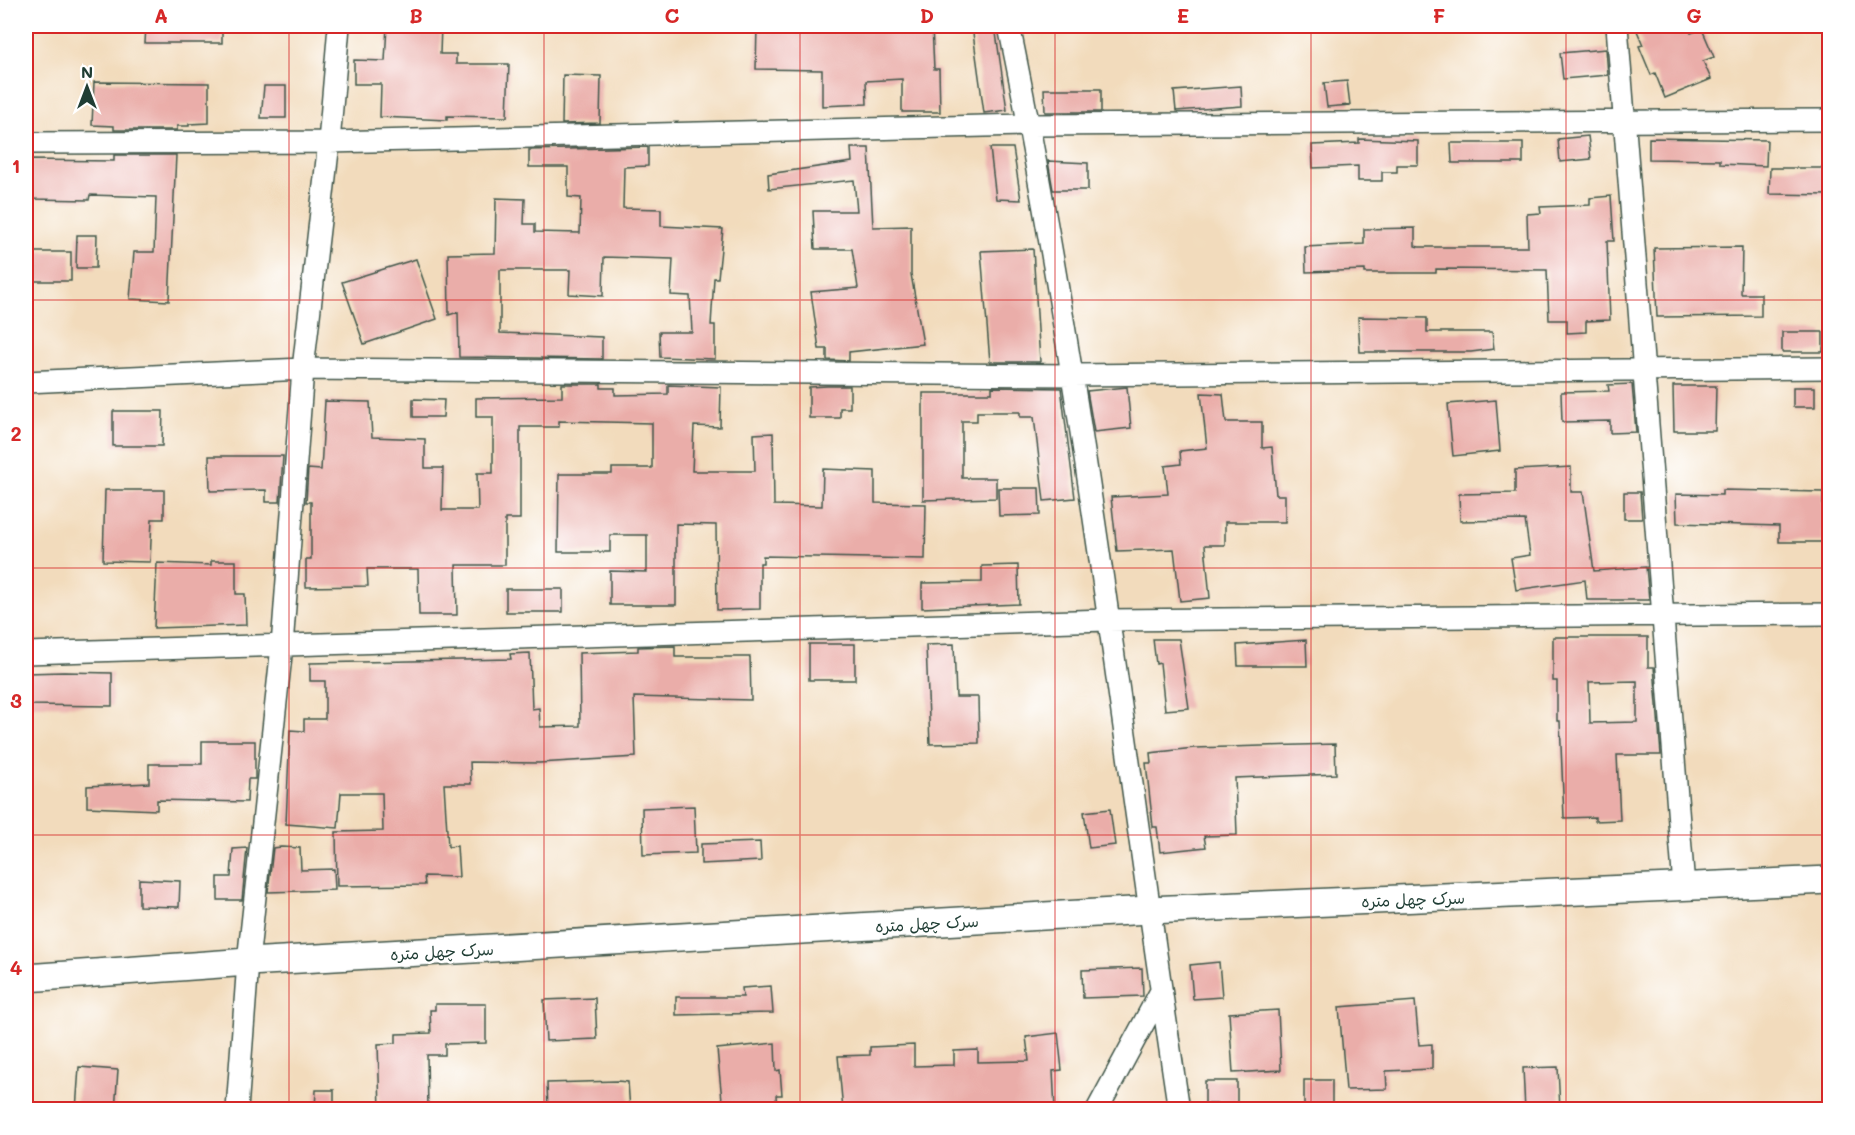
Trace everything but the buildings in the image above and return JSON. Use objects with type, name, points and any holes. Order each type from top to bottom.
[{"type":"street","points":[[237,1110],[248,962],[282,646],[303,369],[329,142],[339,26]]},
{"type":"street","points":[[1009,26],[1030,125],[1073,375],[1179,1110]]},
{"type":"street","points":[[1617,26],[1684,887]]},
{"type":"street","points":[[26,143],[329,142],[1030,125],[1830,120]]},
{"type":"street","points":[[26,382],[303,369],[1073,375],[1830,368]]},
{"type":"street","points":[[26,653],[1107,620],[1830,614]]},
{"type":"street","name":"سرک چهل متره","points":[[26,978],[248,962],[1149,910],[1830,880]]},
{"type":"street","points":[[1097,1110],[1161,991]]}]
